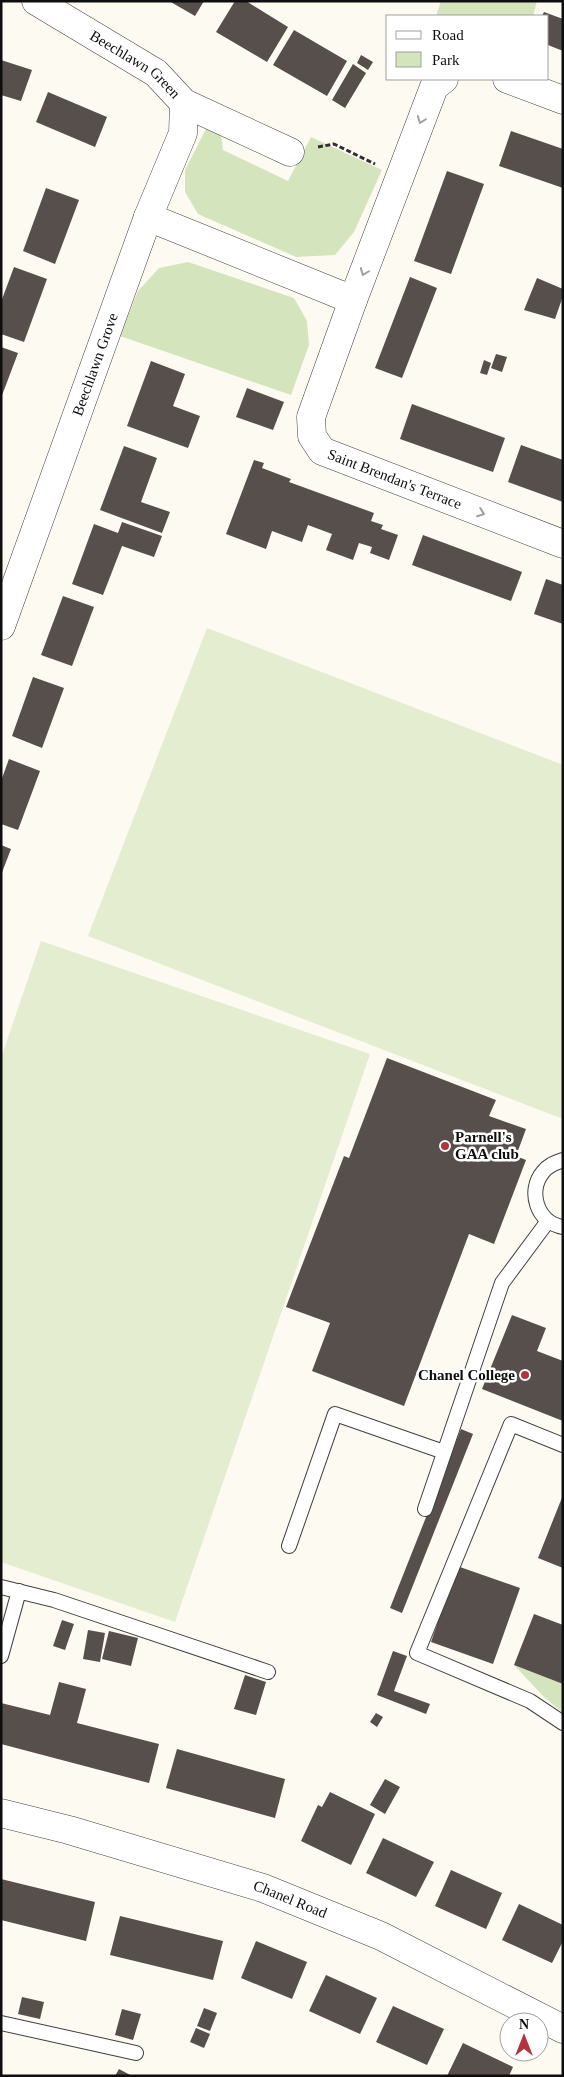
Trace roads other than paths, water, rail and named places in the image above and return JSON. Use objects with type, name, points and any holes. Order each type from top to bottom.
[{"type":"street","name":"Beechlawn Green","points":[[36,1],[63,8],[156,72],[184,103],[290,152]]},
{"type":"street","name":"Saint Brendan's Terrace","points":[[443,80],[434,87],[353,300],[311,417],[312,436],[322,451],[563,544]]},
{"type":"street","points":[[510,80],[563,100]]},
{"type":"street","name":"Beechlawn Grove","points":[[1,626],[148,217],[183,133],[184,103]]},
{"type":"street","points":[[148,217],[353,300]]},
{"type":"street","name":"Chanel Road","points":[[1,1813],[69,1830],[263,1888],[381,1936],[563,2029]]},
{"type":"lane","points":[[563,1160],[552,1164],[543,1171],[537,1181],[534,1192],[538,1208],[548,1221],[563,1227]]},
{"type":"lane","points":[[424,1509],[502,1283],[548,1221]]},
{"type":"lane","points":[[289,1546],[335,1414],[444,1452]]},
{"type":"lane","points":[[563,1445],[511,1424],[417,1653],[530,1701],[563,1723]]},
{"type":"lane","points":[[1,1587],[54,1600],[268,1672]]},
{"type":"lane","points":[[1,1656],[19,1591]]},
{"type":"lane","points":[[1,2023],[136,2053]]},
{"type":"place","name":"Parnell's GAA club","points":[[445,1146]]},
{"type":"place","name":"Chanel College","points":[[525,1375]]}]
